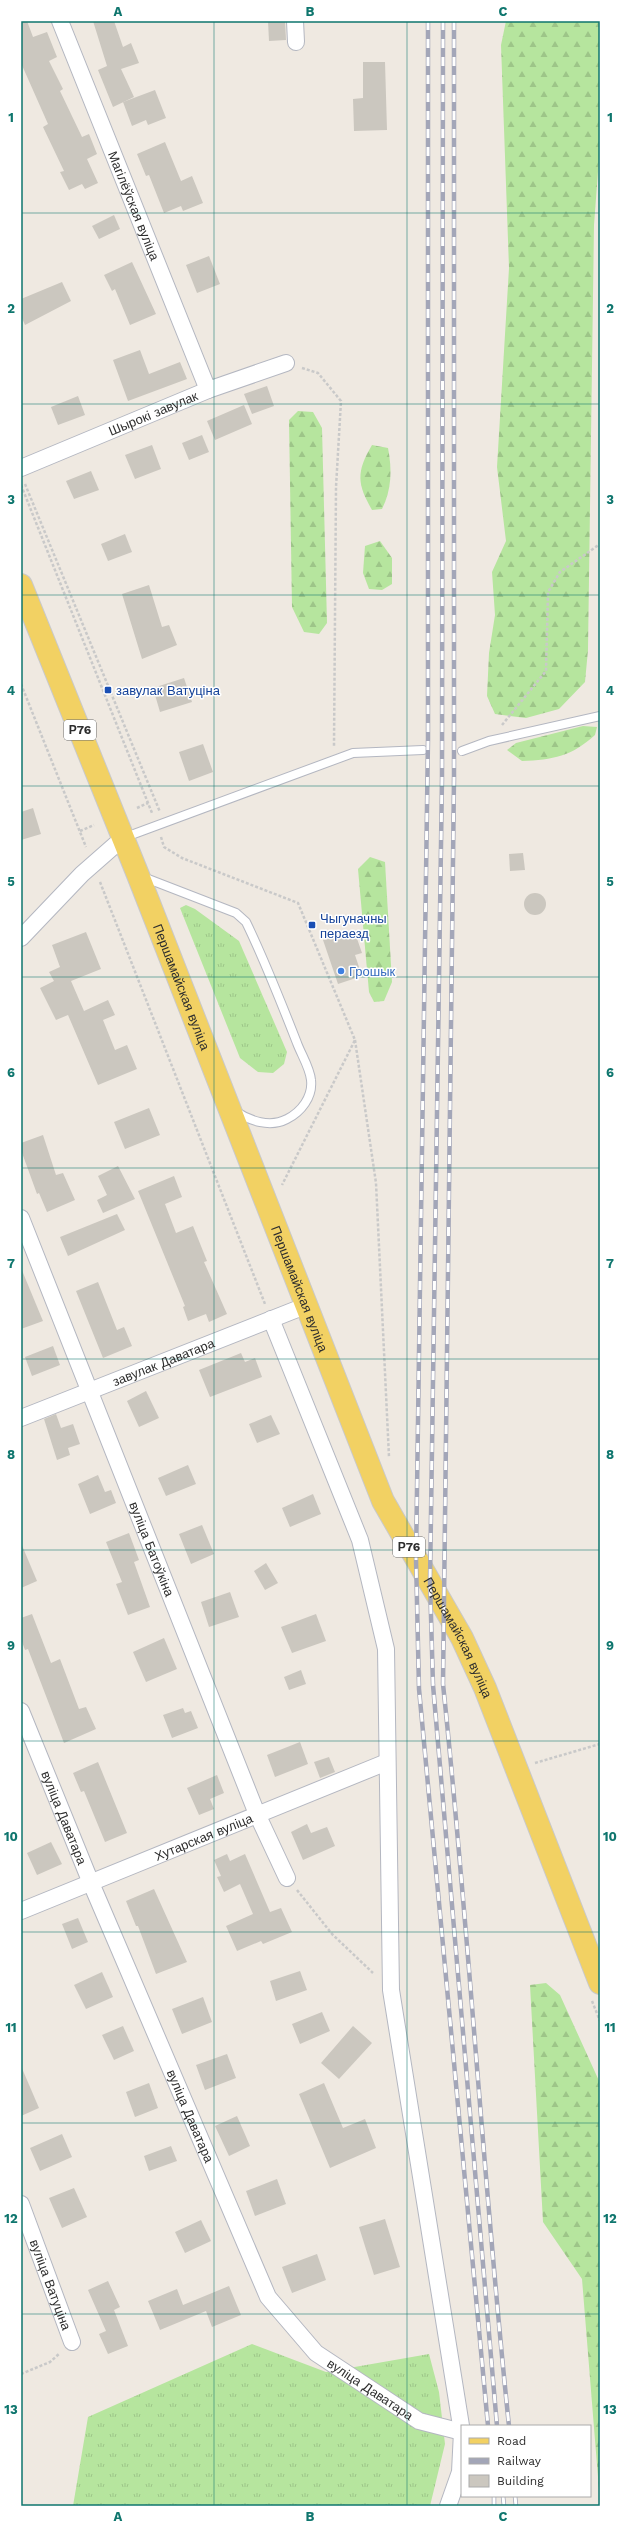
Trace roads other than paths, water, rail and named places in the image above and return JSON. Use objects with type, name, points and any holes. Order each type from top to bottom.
[{"type":"main road","name":"Першамайская вуліца","points":[[21,585],[270,1209],[305,1306],[383,1501],[462,1638],[516,1769],[600,1983]]},
{"type":"street","name":"Магілёўская вуліца","points":[[60,21],[208,390]]},
{"type":"street","points":[[295,21],[296,42]]},
{"type":"street","name":"Шырокі завулак","points":[[22,474],[208,390],[286,364]]},
{"type":"street","points":[[21,938],[93,864],[123,838]]},
{"type":"street","name":"вуліца Батоўкіна","points":[[21,1218],[91,1390],[257,1814],[287,1878]]},
{"type":"street","name":"завулак Даватара","points":[[21,1418],[305,1306]]},
{"type":"street","points":[[271,1319],[360,1540],[386,1649],[386,1762],[391,1990],[461,2426]]},
{"type":"street","name":"вуліца Даватара","points":[[21,1711],[91,1883],[268,2297],[322,2358],[419,2421],[461,2432]]},
{"type":"street","name":"Хутарская вуліца","points":[[21,1911],[386,1762]]},
{"type":"street","name":"вуліца Ватуціна","points":[[21,2204],[72,2342]]},
{"type":"street","points":[[448,2506],[460,2472],[461,2452]]},
{"type":"lane","points":[[462,751],[489,741],[600,716]]},
{"type":"lane","points":[[123,838],[353,754],[423,750]]},
{"type":"lane","points":[[138,875],[236,913],[246,922],[280,1000],[311,1080],[307,1103],[295,1115],[284,1121],[268,1123],[246,1118],[228,1106]]},
{"type":"railway","points":[[428,21],[428,739],[416,1559],[419,1689],[488,2425]]},
{"type":"railway","points":[[443,21],[442,778],[430,1582],[433,1685],[497,2425]]},
{"type":"railway","points":[[454,21],[454,778],[443,1684],[461,1869],[491,2241],[509,2425]]},
{"type":"railway","points":[[494,2497],[494,2506]]},
{"type":"railway","points":[[503,2497],[504,2506]]},
{"type":"railway","points":[[515,2497],[516,2506]]},
{"type":"place","name":"завулак Ватуціна","points":[[108,690]]},
{"type":"place","name":"Чыгуначны пераезд","points":[[312,925]]},
{"type":"place","name":"Грошык","points":[[341,971]]}]
